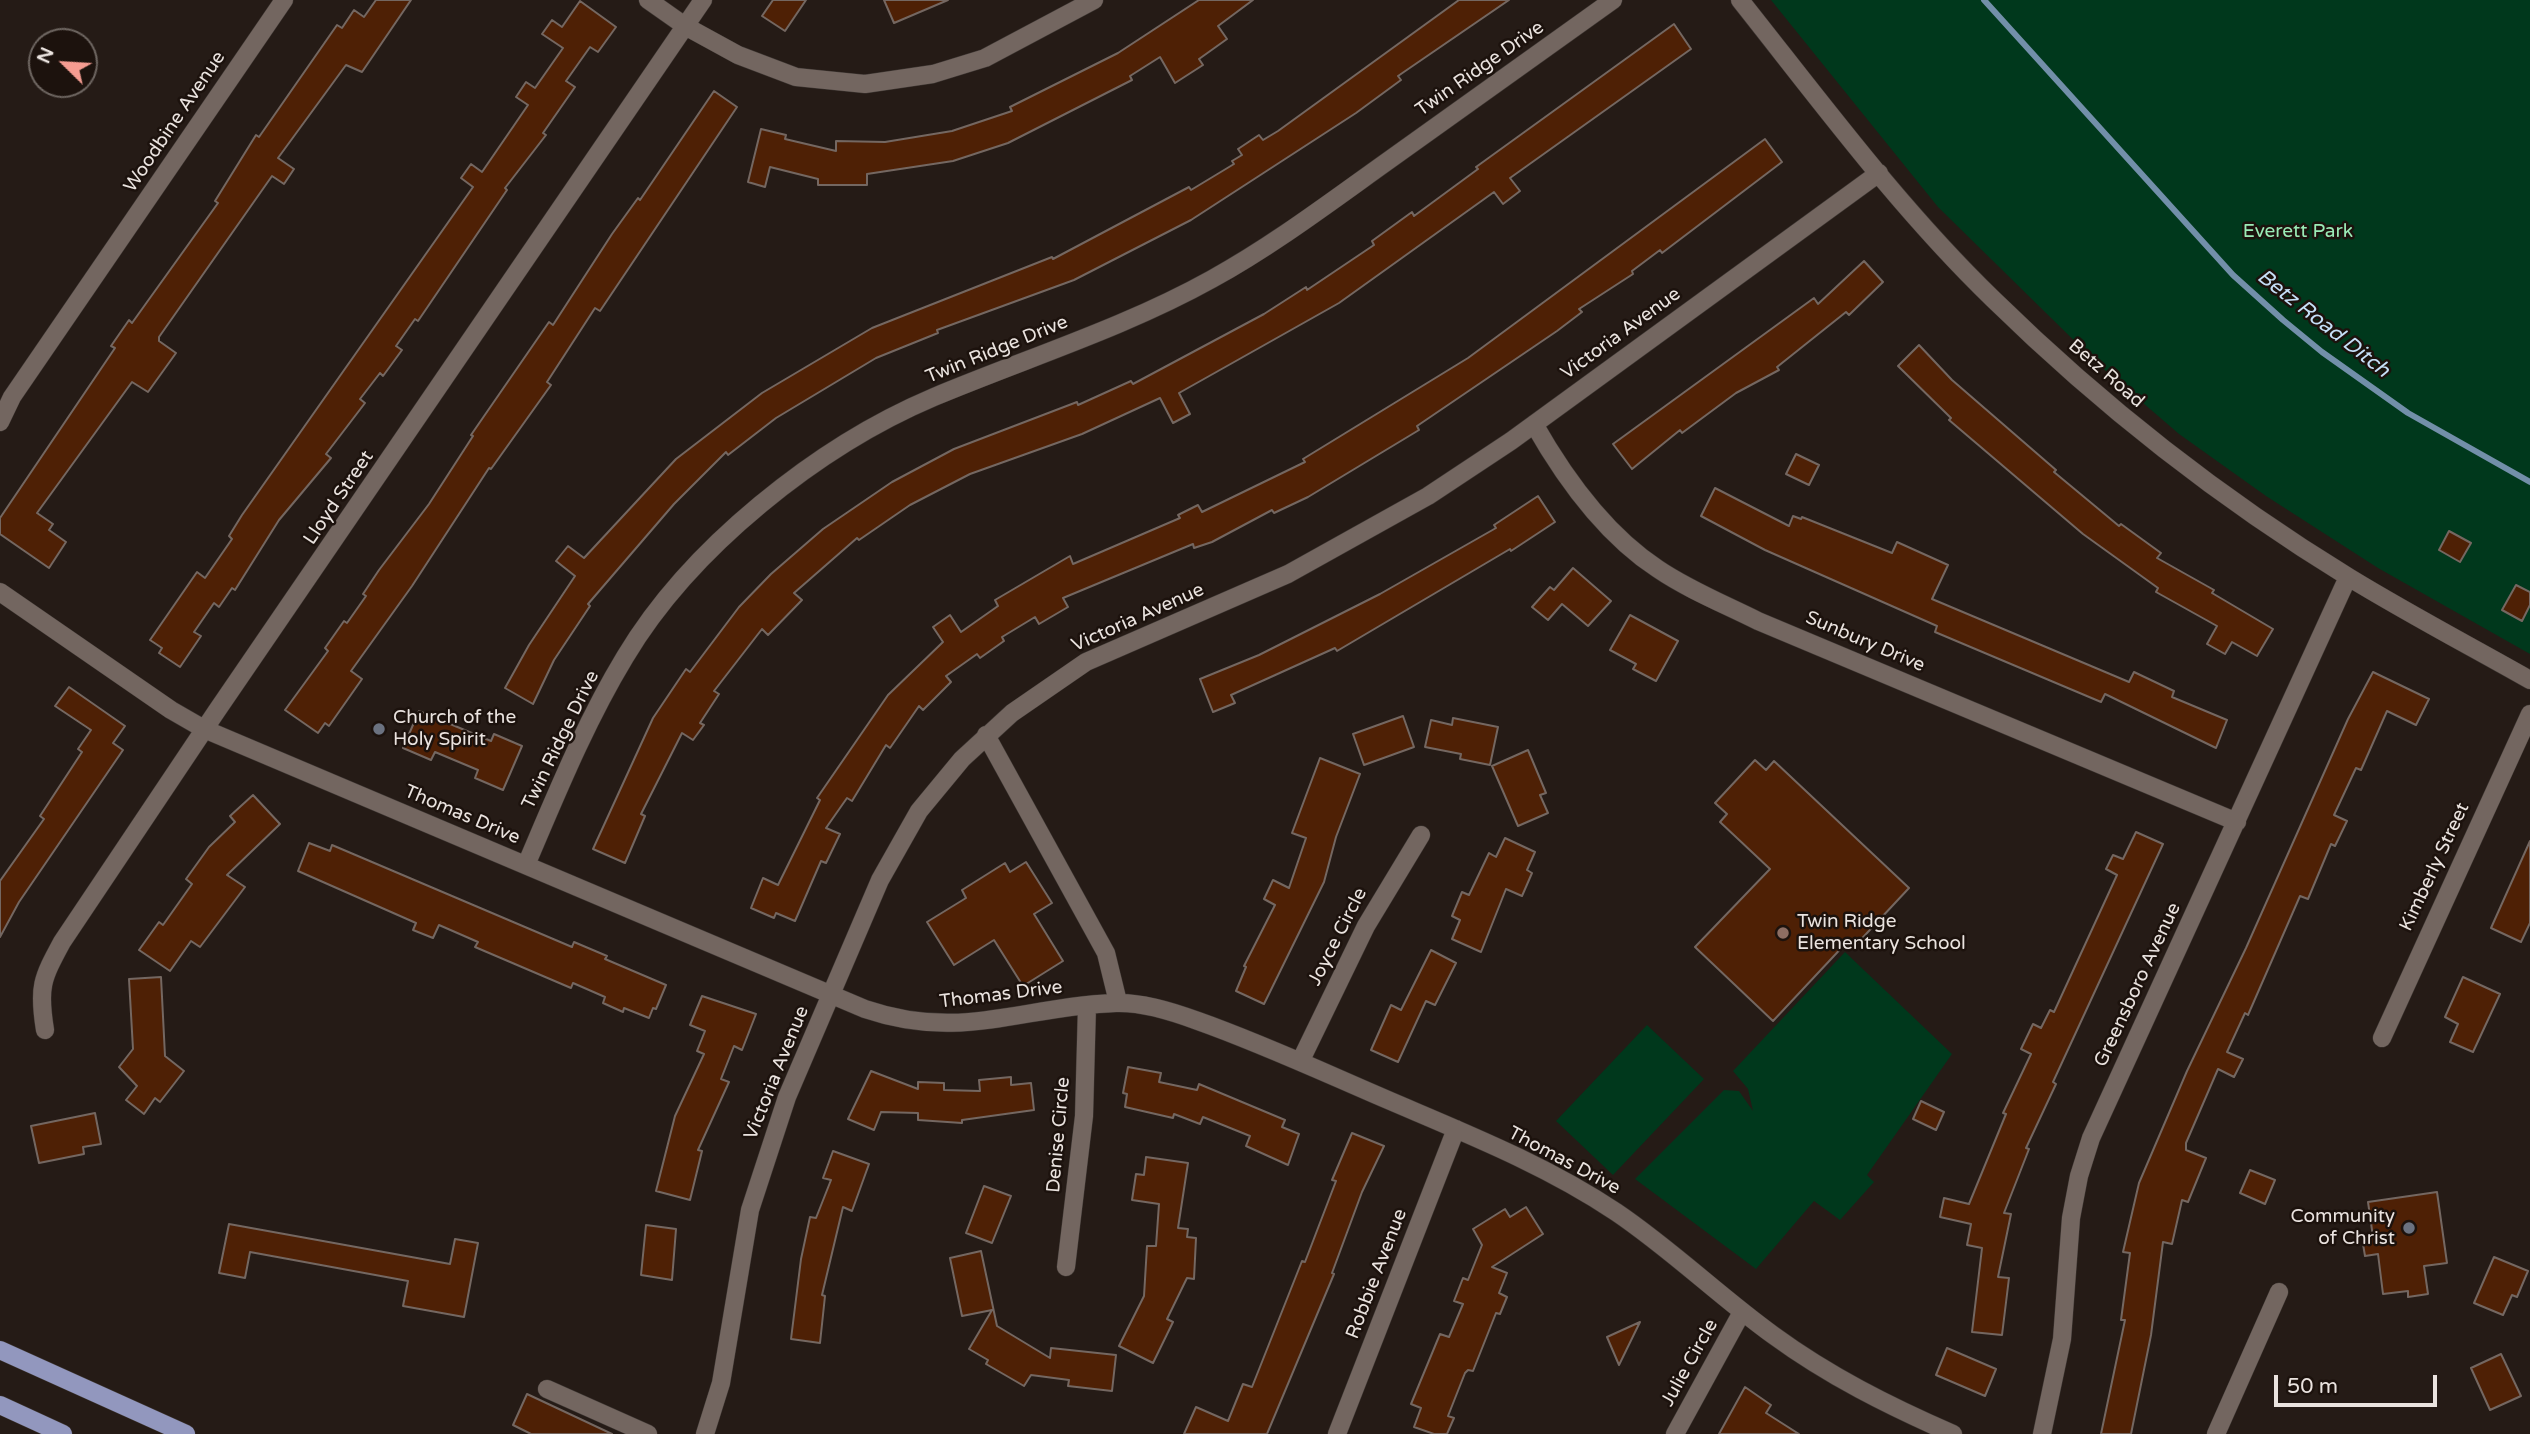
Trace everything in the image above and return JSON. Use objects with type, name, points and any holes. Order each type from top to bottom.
[{"type":"main road","points":[[0,1350],[186,1434]]},
{"type":"main road","points":[[0,1405],[64,1434]]},
{"type":"street","name":"Woodbine Avenue","points":[[0,422],[12,397],[284,0]]},
{"type":"street","points":[[648,0],[685,26],[738,55],[796,77],[865,84],[933,74],[985,58],[1094,0]]},
{"type":"street","name":"Lloyd Street","points":[[45,1030],[40,996],[46,973],[62,942],[204,729],[703,0]]},
{"type":"street","name":"Twin Ridge Drive","points":[[526,865],[594,713],[627,654],[671,594],[736,526],[798,475],[866,430],[932,398],[1110,327],[1212,279],[1307,219],[1613,0]]},
{"type":"street","name":"Betz Road","points":[[1740,0],[1929,233],[1992,298],[2083,383],[2232,500],[2348,577],[2530,680]]},
{"type":"street","name":"Victoria Avenue","points":[[705,1434],[721,1383],[753,1199],[787,1097],[880,880],[898,845],[939,785],[986,735],[1012,713],[1086,662],[1288,574],[1428,496],[1534,424],[1879,173]]},
{"type":"street","name":"Sunbury Drive","points":[[1534,424],[1609,528],[1634,551],[1681,583],[1758,621],[2237,822]]},
{"type":"street","name":"Greensboro Avenue","points":[[2042,1434],[2062,1339],[2071,1218],[2079,1176],[2108,1099],[2348,577]]},
{"type":"street","name":"Thomas Drive","points":[[0,592],[171,710],[204,729],[894,1019],[929,1024],[966,1024],[1118,1002],[1198,1021],[1456,1129],[1566,1181],[1615,1212],[1742,1312],[1855,1388],[1952,1434]]},
{"type":"street","name":"Kimberly Street","points":[[2382,1038],[2530,714]]},
{"type":"street","points":[[986,735],[1106,953],[1118,1002]]},
{"type":"street","name":"Joyce Circle","points":[[1300,1062],[1366,926],[1421,835]]},
{"type":"street","name":"Denise Circle","points":[[1066,1268],[1083,1128],[1087,1006]]},
{"type":"street","name":"Robbie Avenue","points":[[1337,1434],[1456,1129]]},
{"type":"street","points":[[2216,1434],[2279,1292]]},
{"type":"street","name":"Julie Circle","points":[[1675,1434],[1742,1312]]},
{"type":"street","points":[[547,1389],[648,1434]]},
{"type":"green space","name":"Everett Park","points":[[1771,0],[2530,0],[2530,654],[2378,568],[2266,496],[2179,434],[2099,365],[1938,207]]},
{"type":"green space","points":[[1845,952],[1952,1054],[1867,1175],[1874,1182],[1840,1220],[1814,1201],[1756,1269],[1635,1179],[1724,1090],[1739,1091],[1753,1111],[1748,1089],[1733,1071]]},
{"type":"green space","points":[[1647,1025],[1704,1079],[1613,1175],[1556,1121]]},
{"type":"building","points":[[376,0],[411,0],[362,72],[346,65],[278,158],[294,169],[284,184],[272,176],[159,337],[159,341],[176,353],[148,392],[132,382],[37,513],[53,524],[49,530],[66,542],[49,568],[0,534],[0,518],[115,348],[111,346],[129,320],[132,323],[218,203],[215,201],[256,135],[259,137],[337,25],[342,28],[354,10],[364,17]]},
{"type":"building","points":[[773,0],[806,0],[785,31],[762,16]]},
{"type":"building","points":[[884,0],[948,0],[894,23]]},
{"type":"building","points":[[1199,0],[1253,0],[1218,26],[1227,39],[1199,59],[1203,65],[1175,83],[1160,57],[1130,76],[1132,80],[1008,143],[953,161],[867,174],[867,185],[818,185],[818,179],[770,167],[765,187],[748,182],[761,129],[786,135],[785,139],[836,151],[836,141],[885,142],[952,131],[1012,111],[1010,107],[1118,53]]},
{"type":"building","points":[[1459,0],[1509,0],[1398,76],[1401,80],[1356,113],[1191,220],[1074,280],[937,330],[938,333],[876,358],[776,418],[728,455],[726,452],[674,504],[588,604],[590,606],[554,660],[533,704],[505,688],[529,645],[575,576],[556,561],[568,546],[584,558],[676,459],[762,393],[872,328],[1052,257],[1053,259],[1189,187],[1191,190],[1234,164],[1232,161],[1242,155],[1238,149],[1259,135],[1263,140],[1278,131]]},
{"type":"building","points":[[580,1],[616,27],[598,52],[590,47],[566,81],[575,87],[543,133],[546,135],[505,188],[507,190],[418,321],[415,319],[396,346],[402,350],[383,376],[380,373],[360,399],[365,403],[326,454],[331,458],[279,520],[235,590],[232,588],[219,607],[214,603],[194,632],[201,636],[180,667],[159,653],[162,648],[150,640],[197,572],[205,578],[232,539],[229,536],[242,515],[473,187],[461,178],[471,164],[482,172],[528,105],[516,97],[526,82],[535,88],[563,48],[542,34],[552,20],[562,27]]},
{"type":"building","points":[[1674,24],[1691,49],[1510,178],[1520,191],[1503,204],[1494,192],[1339,303],[1179,393],[1190,414],[1173,423],[1160,398],[1082,434],[970,474],[910,505],[859,540],[857,538],[794,593],[802,600],[768,635],[762,629],[714,691],[719,694],[700,723],[704,725],[693,740],[682,733],[641,814],[645,816],[625,863],[593,849],[653,718],[686,669],[690,672],[739,607],[771,574],[823,529],[892,482],[954,449],[1077,402],[1078,405],[1131,381],[1133,384],[1264,314],[1306,287],[1307,290],[1374,245],[1372,241],[1412,212],[1414,216],[1478,169],[1476,167]]},
{"type":"building","points":[[714,91],[737,107],[600,311],[595,308],[547,382],[551,385],[491,469],[489,468],[412,586],[351,671],[362,679],[329,726],[325,723],[318,733],[285,710],[328,651],[325,648],[344,621],[347,623],[366,596],[363,594],[379,570],[429,504],[473,436],[471,435],[549,322],[553,325],[612,234],[638,198],[640,200]]},
{"type":"building","points":[[1765,139],[1782,162],[1662,253],[1660,250],[1632,271],[1633,274],[1579,309],[1582,312],[1557,331],[1417,426],[1419,430],[1308,497],[1274,513],[1272,510],[1212,542],[1194,548],[1193,544],[1063,598],[1068,607],[1039,624],[1035,617],[1002,637],[1004,641],[980,658],[977,654],[946,676],[951,682],[923,710],[919,706],[890,748],[886,745],[852,801],[847,798],[826,828],[840,834],[826,863],[821,861],[795,921],[776,913],[774,918],[751,908],[763,878],[778,885],[820,800],[817,798],[888,695],[943,642],[933,627],[950,615],[961,632],[998,606],[995,600],[1070,556],[1073,564],[1180,518],[1178,515],[1198,505],[1202,512],[1305,462],[1303,459],[1468,358]]},
{"type":"building","points":[[1864,261],[1883,282],[1849,315],[1846,312],[1777,367],[1779,370],[1736,393],[1682,433],[1680,430],[1632,469],[1613,444],[1814,298],[1818,304]]},
{"type":"building","points":[[1919,345],[1952,380],[2056,470],[2054,472],[2119,526],[2121,524],[2161,553],[2157,558],[2214,590],[2212,593],[2273,629],[2257,656],[2232,642],[2225,654],[2207,644],[2217,626],[2156,592],[2158,588],[2083,534],[1949,420],[1951,418],[1898,366]]},
{"type":"building","points":[[1796,454],[1819,465],[1809,485],[1786,474]]},
{"type":"building","points":[[1715,488],[1789,526],[1793,516],[1802,517],[1892,553],[1897,542],[1948,565],[1932,599],[2129,682],[2134,672],[2174,691],[2172,697],[2227,720],[2216,748],[2105,694],[2101,702],[1935,632],[1937,626],[1765,550],[1701,516]]},
{"type":"building","points":[[1538,496],[1555,522],[1511,551],[1510,549],[1337,651],[1335,648],[1231,695],[1235,703],[1213,712],[1200,679],[1259,655],[1380,594],[1496,528],[1494,525]]},
{"type":"building","points":[[2449,531],[2471,543],[2460,562],[2439,550]]},
{"type":"building","points":[[1573,568],[1611,601],[1588,626],[1562,604],[1548,620],[1532,607],[1550,587],[1554,590]]},
{"type":"building","points":[[2516,585],[2530,592],[2530,605],[2522,621],[2502,610]]},
{"type":"building","points":[[1630,615],[1678,641],[1656,681],[1633,669],[1636,664],[1610,650]]},
{"type":"building","points":[[2373,672],[2429,699],[2416,725],[2387,711],[2361,770],[2356,768],[2334,815],[2347,821],[2335,846],[2331,844],[2308,899],[2300,896],[2248,1015],[2245,1013],[2227,1052],[2243,1059],[2234,1077],[2218,1069],[2186,1143],[2186,1150],[2206,1158],[2188,1202],[2182,1200],[2172,1244],[2163,1242],[2151,1335],[2131,1434],[2101,1434],[2125,1320],[2121,1320],[2130,1253],[2123,1252],[2139,1183],[2187,1071],[2246,948],[2348,719]]},
{"type":"building","points":[[69,687],[125,726],[113,743],[123,750],[19,902],[0,937],[0,881],[44,819],[40,816],[82,752],[78,749],[91,730],[55,706]]},
{"type":"building","points":[[419,711],[491,741],[494,734],[522,746],[503,790],[475,778],[478,770],[435,752],[431,760],[403,748]]},
{"type":"building","points":[[1403,716],[1414,747],[1364,765],[1353,734]]},
{"type":"building","points":[[1453,718],[1498,727],[1490,765],[1460,759],[1461,754],[1425,747],[1431,720],[1452,725]]},
{"type":"building","points":[[1528,750],[1546,793],[1540,795],[1548,813],[1518,826],[1492,766]]},
{"type":"building","points":[[1320,758],[1360,774],[1336,837],[1324,882],[1264,1004],[1236,991],[1246,967],[1244,966],[1275,905],[1264,899],[1273,880],[1289,888],[1306,838],[1292,833]]},
{"type":"building","points":[[1755,760],[1766,770],[1774,761],[1909,888],[1853,948],[1847,942],[1773,1021],[1695,947],[1770,869],[1720,822],[1727,814],[1715,803]]},
{"type":"building","points":[[253,795],[280,824],[227,875],[245,887],[200,947],[191,941],[170,971],[139,950],[159,922],[163,925],[192,884],[186,879],[209,847],[235,822],[230,816]]},
{"type":"building","points":[[2136,832],[2163,844],[2053,1082],[2056,1084],[2026,1148],[2029,1149],[2004,1213],[2011,1214],[1998,1277],[2009,1278],[2002,1335],[1972,1332],[1982,1248],[1967,1245],[1971,1224],[1940,1217],[1944,1198],[1969,1204],[2006,1114],[2003,1113],[2031,1054],[2021,1049],[2033,1024],[2041,1028],[2050,1010],[2054,1012],[2117,875],[2106,869],[2113,855],[2123,859]]},
{"type":"building","points":[[1505,838],[1535,852],[1527,870],[1532,873],[1522,896],[1506,889],[1481,952],[1452,939],[1460,920],[1452,916],[1462,892],[1469,895],[1489,853],[1496,857]]},
{"type":"building","points":[[2530,841],[2530,923],[2521,942],[2491,928]]},
{"type":"building","points":[[309,843],[330,851],[332,845],[572,947],[574,942],[607,956],[605,959],[666,985],[656,1009],[653,1008],[649,1018],[624,1008],[623,1012],[603,1003],[605,997],[573,983],[571,988],[475,947],[478,942],[439,925],[433,938],[413,930],[416,923],[298,871]]},
{"type":"building","points":[[1026,862],[1052,903],[1034,914],[1063,961],[1023,986],[994,940],[954,965],[927,922],[966,898],[962,890],[1005,863],[1010,872]]},
{"type":"building","points":[[1431,950],[1456,963],[1435,1005],[1426,1001],[1398,1062],[1371,1050],[1391,1005],[1401,1010]]},
{"type":"building","points":[[161,977],[165,1056],[184,1071],[160,1102],[155,1098],[144,1114],[126,1100],[137,1086],[119,1067],[133,1049],[129,979]]},
{"type":"building","points":[[2463,977],[2500,994],[2473,1052],[2450,1042],[2458,1024],[2445,1017]]},
{"type":"building","points":[[702,996],[756,1014],[742,1050],[734,1046],[721,1079],[729,1082],[698,1150],[702,1151],[690,1200],[656,1191],[675,1116],[704,1054],[697,1051],[705,1031],[690,1025]]},
{"type":"building","points":[[1128,1067],[1161,1073],[1159,1082],[1197,1090],[1199,1084],[1285,1120],[1282,1127],[1299,1134],[1288,1165],[1246,1146],[1250,1136],[1203,1117],[1200,1124],[1174,1114],[1173,1118],[1125,1107],[1127,1094],[1123,1093]]},
{"type":"building","points":[[871,1071],[918,1089],[918,1082],[944,1083],[944,1090],[980,1091],[979,1080],[1011,1077],[1011,1085],[1031,1083],[1034,1110],[962,1120],[962,1123],[918,1120],[918,1113],[881,1112],[874,1130],[848,1119]]},
{"type":"building","points":[[1921,1101],[1944,1112],[1936,1130],[1913,1119]]},
{"type":"building","points":[[95,1113],[101,1144],[83,1147],[84,1154],[39,1163],[31,1126]]},
{"type":"building","points":[[1352,1133],[1384,1146],[1362,1192],[1332,1273],[1334,1274],[1267,1434],[1184,1434],[1196,1407],[1228,1421],[1243,1384],[1252,1387],[1302,1261],[1305,1262],[1336,1181],[1332,1180]]},
{"type":"building","points":[[833,1151],[869,1164],[852,1211],[843,1207],[822,1295],[825,1296],[820,1343],[791,1339],[801,1259],[810,1217],[816,1218],[831,1180],[823,1178]]},
{"type":"building","points":[[1146,1157],[1188,1163],[1178,1228],[1188,1229],[1187,1237],[1196,1238],[1194,1279],[1187,1278],[1167,1319],[1173,1322],[1153,1363],[1119,1346],[1144,1296],[1147,1246],[1156,1246],[1159,1204],[1132,1200],[1136,1174],[1144,1175]]},
{"type":"building","points":[[2250,1170],[2275,1180],[2265,1204],[2240,1193]]},
{"type":"building","points":[[984,1186],[1011,1196],[992,1243],[966,1233]]},
{"type":"building","points":[[2437,1192],[2447,1263],[2424,1266],[2428,1294],[2408,1297],[2408,1291],[2383,1294],[2378,1254],[2365,1256],[2362,1238],[2373,1237],[2368,1202]]},
{"type":"building","points":[[1526,1207],[1543,1234],[1492,1267],[1507,1273],[1499,1293],[1507,1297],[1500,1314],[1496,1313],[1473,1371],[1468,1370],[1465,1373],[1448,1416],[1454,1418],[1447,1434],[1434,1434],[1414,1427],[1421,1408],[1411,1404],[1440,1334],[1449,1337],[1463,1304],[1454,1301],[1463,1278],[1468,1280],[1482,1245],[1473,1229],[1505,1209],[1510,1217]]},
{"type":"building","points":[[229,1224],[450,1264],[455,1239],[478,1243],[464,1317],[403,1306],[408,1281],[250,1252],[245,1278],[219,1273]]},
{"type":"building","points":[[646,1225],[676,1229],[672,1280],[641,1275]]},
{"type":"building","points":[[981,1251],[997,1326],[1050,1358],[1051,1348],[1116,1355],[1112,1391],[1068,1386],[1069,1380],[1031,1375],[1024,1386],[986,1364],[988,1360],[969,1349],[992,1310],[962,1316],[950,1258]]},
{"type":"building","points":[[2494,1257],[2528,1271],[2517,1297],[2512,1295],[2503,1315],[2474,1303]]},
{"type":"building","points":[[1640,1322],[1619,1365],[1607,1337]]},
{"type":"building","points":[[1947,1348],[1996,1369],[1985,1396],[1936,1375]]},
{"type":"building","points":[[2501,1354],[2521,1396],[2490,1410],[2471,1368]]},
{"type":"building","points":[[1745,1387],[1771,1405],[1766,1413],[1799,1434],[1719,1434]]},
{"type":"building","points":[[527,1394],[612,1434],[531,1434],[513,1425]]},
{"type":"waterway","name":"Betz Road Ditch","points":[[1984,0],[2233,275],[2283,320],[2322,352],[2408,413],[2530,482]]},
{"type":"place","name":"Church of the Holy Spirit","points":[[379,729]]},
{"type":"place","name":"Twin Ridge Elementary School","points":[[1783,933]]},
{"type":"place","name":"Community of Christ","points":[[2409,1228]]}]
